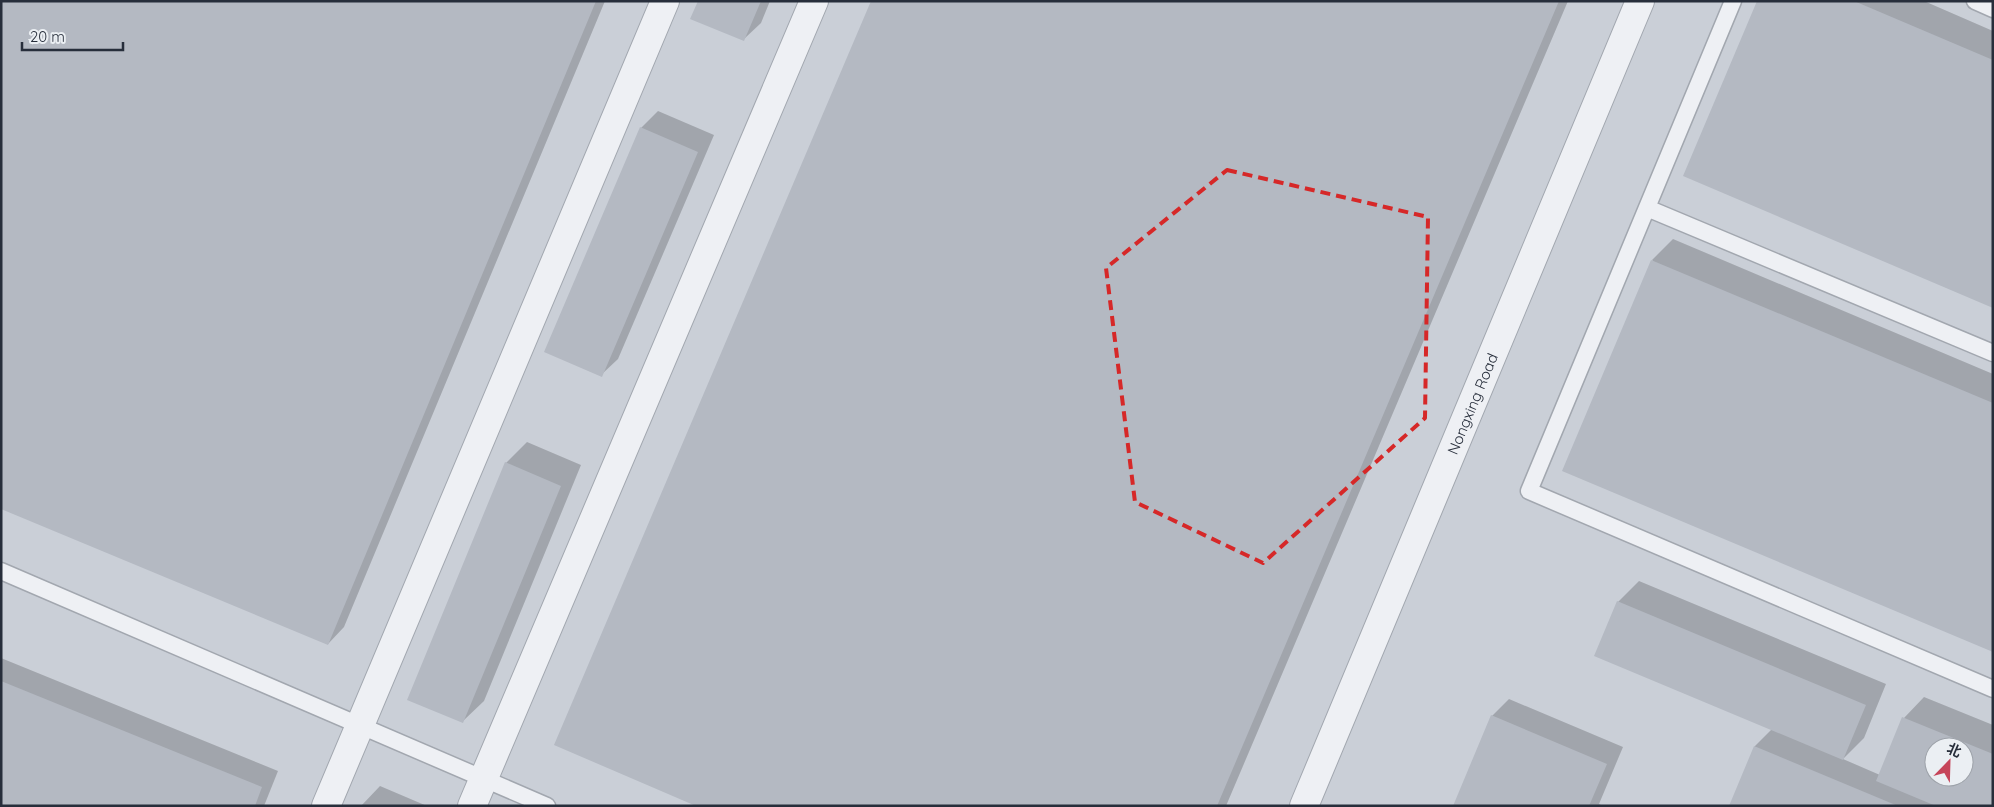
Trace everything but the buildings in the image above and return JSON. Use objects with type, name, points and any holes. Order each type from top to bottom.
[{"type":"street","points":[[326,806],[665,1]]},
{"type":"street","points":[[472,806],[814,1]]},
{"type":"street","name":"Nongxing Road","points":[[1304,806],[1640,1]]},
{"type":"lane","points":[[1733,1],[1529,491],[1993,689]]},
{"type":"lane","points":[[1975,1],[1993,9]]},
{"type":"lane","points":[[1647,208],[1993,353]]},
{"type":"lane","points":[[1,571],[547,806]]},
{"type":"highlighted area","points":[[1227,170],[1428,217],[1425,418],[1263,563],[1135,502],[1106,268]]},
{"type":"shaded area","points":[[1,1],[1993,1],[1993,806],[1,806]]}]
